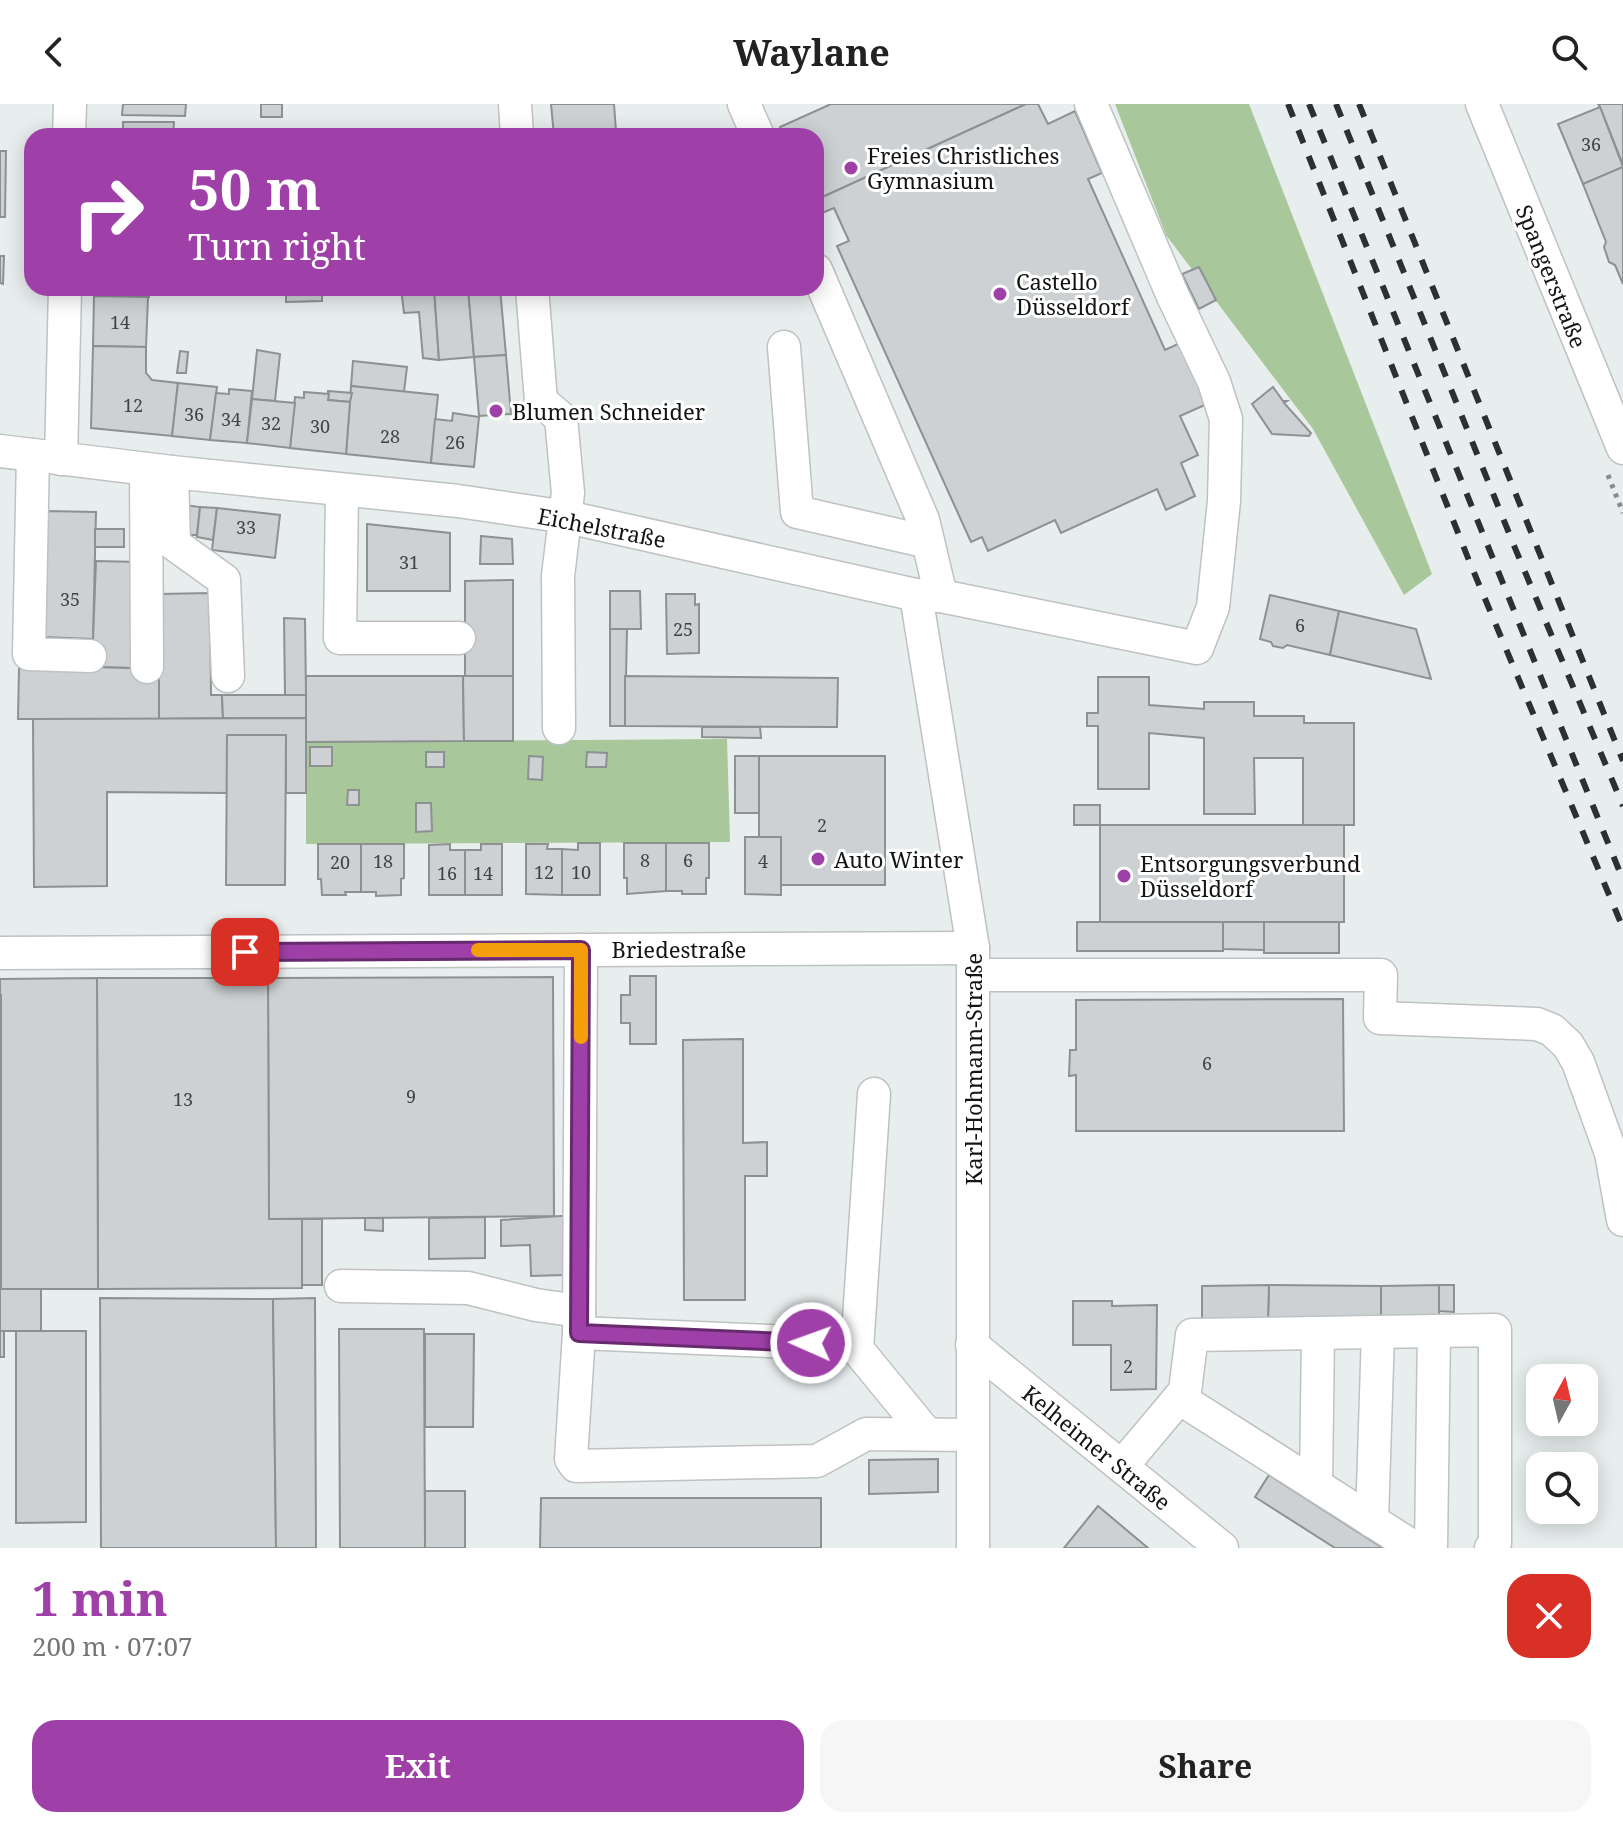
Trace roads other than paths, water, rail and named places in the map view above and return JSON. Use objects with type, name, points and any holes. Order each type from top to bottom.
[{"type":"street","points":[[69,128],[70,104]]},
{"type":"street","points":[[515,104],[516,128]]},
{"type":"street","points":[[744,104],[754,128]]},
{"type":"street","name":"Eichelstraße","points":[[0,451],[458,501],[567,517],[929,596],[1197,648],[1213,607],[1224,501],[1226,419],[1214,382],[1172,294],[1091,104]]},
{"type":"street","name":"Spangerstraße","points":[[1482,104],[1623,448]]},
{"type":"street","name":"Karl-Hohmann-Straße","points":[[824,289],[923,520],[928,542],[929,596],[973,961],[973,1548]]},
{"type":"street","points":[[64,296],[29,654],[90,656]]},
{"type":"street","points":[[533,296],[541,401],[561,418],[568,493],[558,576],[559,728]]},
{"type":"street","points":[[784,347],[797,512],[928,542]]},
{"type":"street","points":[[147,667],[159,470]]},
{"type":"street","points":[[159,470],[174,544],[224,580],[228,676]]},
{"type":"street","points":[[342,490],[340,638],[459,638]]},
{"type":"street","points":[[581,950],[579,1322],[571,1459],[576,1466],[817,1461],[866,1434],[972,1435]]},
{"type":"street","name":"Briedestraße","points":[[0,953],[581,950],[1381,975],[1380,1018],[1537,1024],[1552,1030],[1568,1045],[1578,1062],[1611,1153],[1623,1220]]},
{"type":"street","points":[[857,1349],[874,1094]]},
{"type":"street","points":[[341,1286],[468,1288],[536,1305],[579,1322],[840,1344],[857,1349],[926,1433]]},
{"type":"street","points":[[1122,1466],[1185,1391],[1192,1335],[1495,1330],[1495,1543],[1491,1548]]},
{"type":"street","points":[[1431,1548],[1434,1331]]},
{"type":"street","points":[[1372,1521],[1378,1332]]},
{"type":"street","points":[[1316,1485],[1318,1333]]},
{"type":"street","name":"Kelheimer Straße","points":[[972,1345],[1222,1548]]},
{"type":"street","points":[[1179,1398],[1415,1548]]},
{"type":"railway","points":[[1288,104],[1470,563],[1623,928]]},
{"type":"railway","points":[[1309,104],[1623,880]]},
{"type":"railway","points":[[1336,104],[1623,806]]},
{"type":"railway","points":[[1359,104],[1623,761]]},
{"type":"place","name":"Freies Christliches Gymnasium","points":[[851,168]]},
{"type":"place","name":"Castello Düsseldorf","points":[[1000,294]]},
{"type":"place","name":"Blumen Schneider","points":[[496,411]]},
{"type":"place","name":"Auto Winter","points":[[818,859]]},
{"type":"place","name":"Entsorgungsverbund Düsseldorf","points":[[1124,876]]}]
